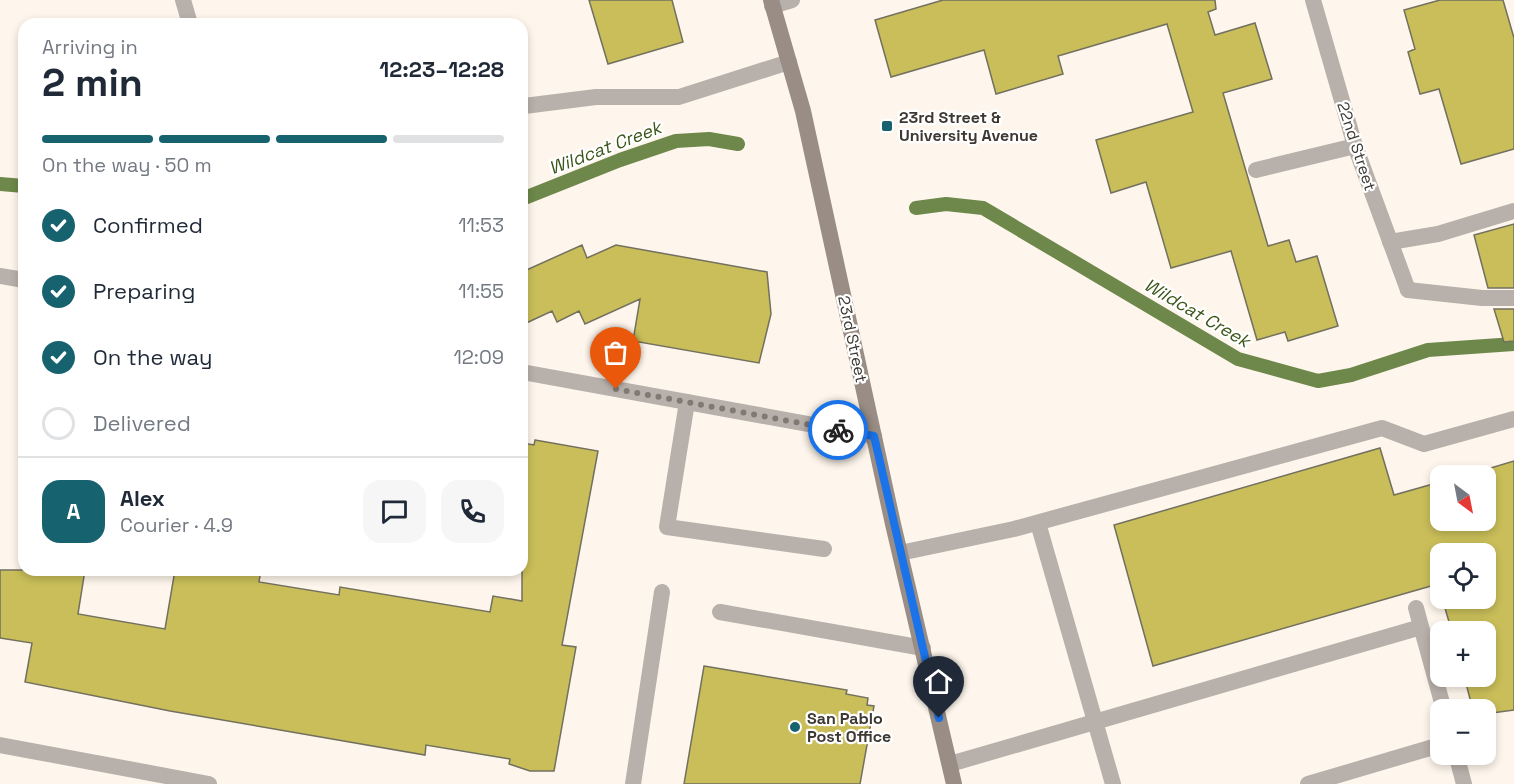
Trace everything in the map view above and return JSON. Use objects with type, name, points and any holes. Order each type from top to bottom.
[{"type":"main road","name":"23rd Street","points":[[772,3],[803,111],[900,553],[954,784]]},
{"type":"street","points":[[183,0],[188,18]]},
{"type":"street","points":[[772,3],[792,0]]},
{"type":"street","name":"22nd Street","points":[[1313,0],[1355,146],[1408,290],[1482,298],[1514,298]]},
{"type":"street","points":[[528,106],[596,97],[679,97],[789,62]]},
{"type":"street","points":[[1256,170],[1355,146]]},
{"type":"street","points":[[1390,242],[1438,234],[1514,211]]},
{"type":"street","points":[[0,276],[18,279]]},
{"type":"street","points":[[528,373],[874,436]]},
{"type":"street","points":[[687,402],[668,527],[824,549]]},
{"type":"street","points":[[900,553],[1038,523],[1382,428],[1424,444],[1514,419]]},
{"type":"street","points":[[1038,523],[1113,784]]},
{"type":"street","points":[[633,784],[662,592]]},
{"type":"street","points":[[1416,608],[1441,699]]},
{"type":"street","points":[[720,612],[923,648]]},
{"type":"street","points":[[950,764],[1421,627]]},
{"type":"street","points":[[0,745],[209,784]]},
{"type":"street","points":[[1308,784],[1430,747]]},
{"type":"street","points":[[1459,765],[1464,784]]},
{"type":"building","points":[[589,0],[672,0],[683,42],[608,64]]},
{"type":"building","points":[[943,0],[1215,0],[1216,9],[1208,12],[1215,35],[1255,23],[1272,79],[1223,93],[1268,246],[1289,240],[1296,262],[1317,256],[1338,326],[1288,341],[1285,332],[1257,340],[1231,251],[1171,268],[1146,182],[1111,193],[1096,140],[1193,112],[1167,24],[1058,56],[1063,74],[996,94],[984,50],[891,77],[875,20]]},
{"type":"building","points":[[1440,0],[1503,0],[1514,38],[1514,149],[1461,164],[1439,89],[1420,94],[1408,52],[1415,49],[1404,10]]},
{"type":"building","points":[[1514,224],[1514,288],[1488,288],[1474,235]]},
{"type":"building","points":[[582,245],[587,258],[616,245],[767,272],[771,314],[759,363],[633,341],[640,299],[585,324],[579,311],[557,322],[552,311],[528,322],[528,269]]},
{"type":"building","points":[[1494,309],[1514,309],[1514,341],[1504,342]]},
{"type":"building","points":[[535,440],[598,451],[562,645],[576,647],[554,771],[530,771],[509,764],[510,759],[426,745],[425,755],[170,711],[25,682],[32,643],[0,638],[0,570],[18,570],[18,576],[84,576],[78,614],[165,629],[174,576],[260,576],[259,582],[339,595],[340,587],[490,612],[493,596],[522,601],[522,576],[528,576],[528,444],[534,445]]},
{"type":"building","points":[[1380,448],[1394,495],[1430,485],[1430,531],[1496,531],[1496,466],[1514,461],[1514,710],[1496,712],[1496,699],[1470,699],[1467,687],[1496,687],[1496,621],[1449,621],[1445,609],[1496,609],[1496,543],[1430,543],[1430,586],[1153,666],[1114,525]]},
{"type":"building","points":[[704,666],[847,690],[846,694],[868,698],[867,705],[874,706],[860,784],[684,784]]},
{"type":"waterway","name":"Wildcat Creek","points":[[528,197],[620,160],[676,141],[709,139],[738,144]]},
{"type":"waterway","name":"Wildcat Creek","points":[[0,184],[18,186]]},
{"type":"waterway","name":"Wildcat Creek","points":[[916,208],[946,204],[983,208],[1238,359],[1318,381],[1351,375],[1428,350],[1514,344]]},
{"type":"way so far","points":[[616,389],[838,430]]},
{"type":"place","name":"23rd Street & University Avenue","points":[[887,126]]},
{"type":"place","name":"San Pablo Post Office","points":[[795,727]]},
{"type":"route","points":[[838,430],[874,436],[939,718]]}]
